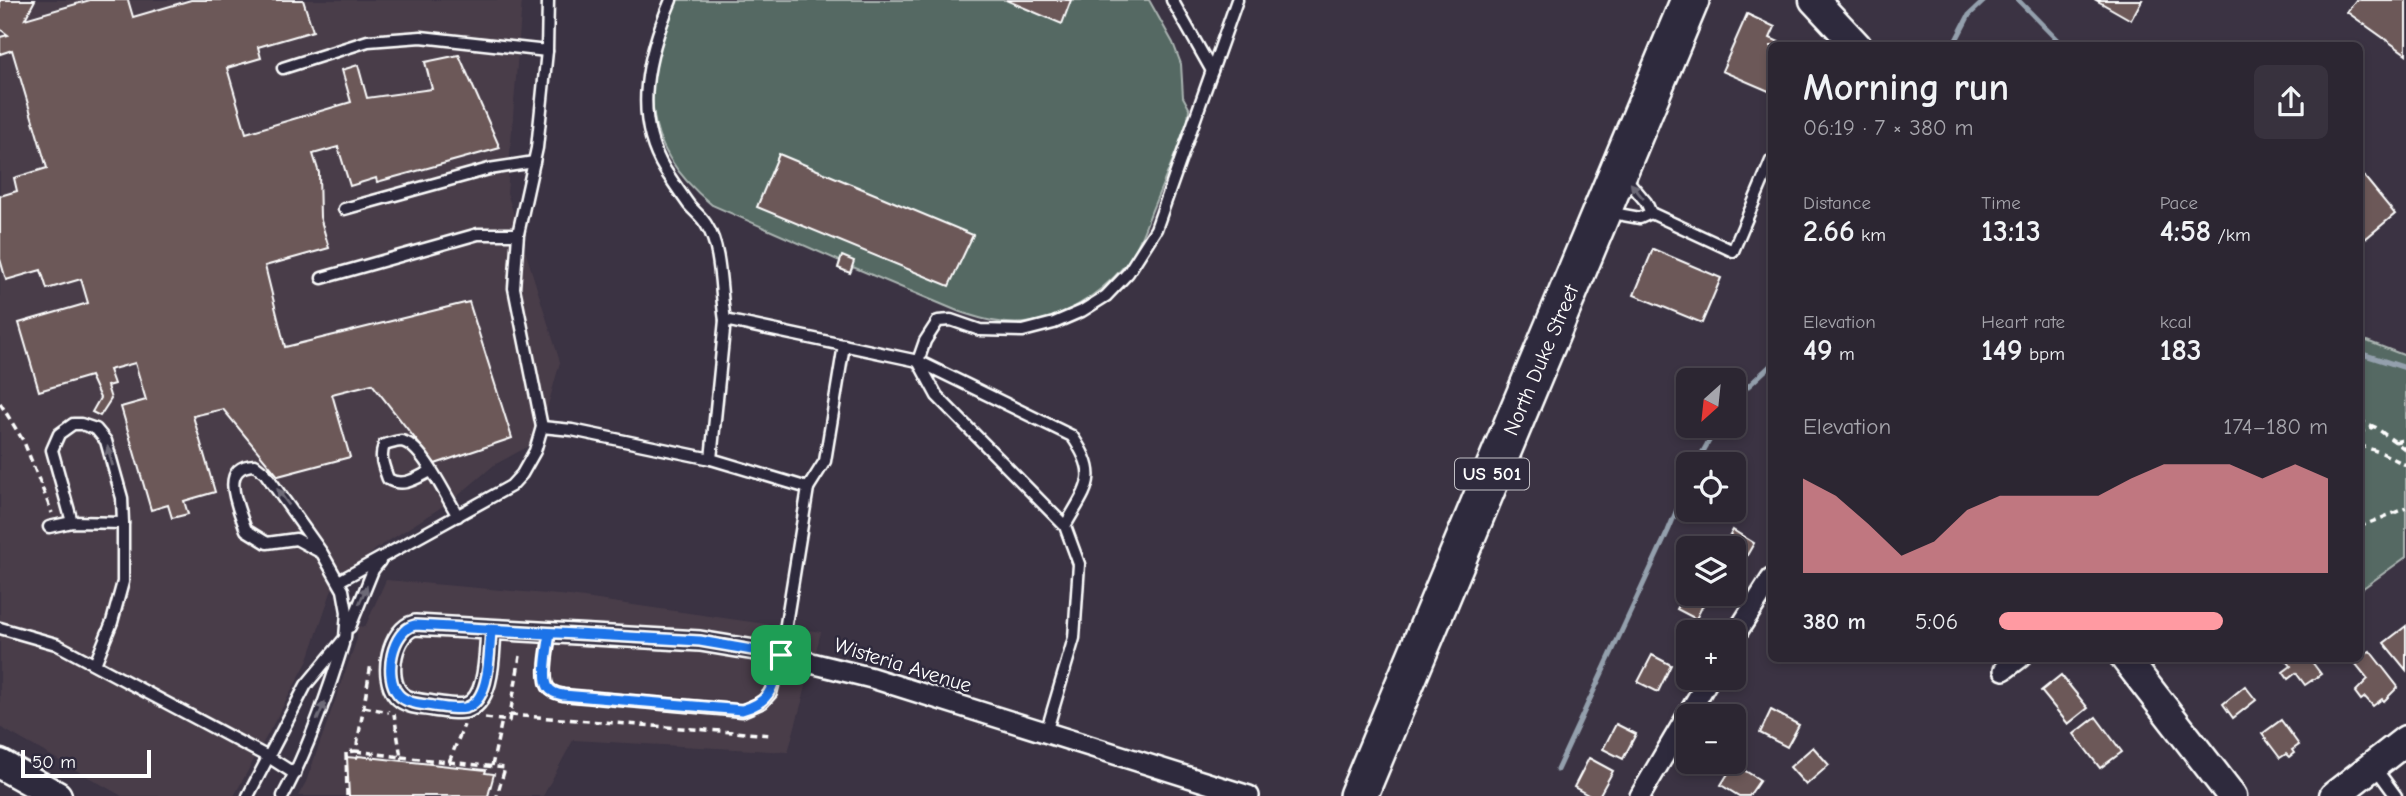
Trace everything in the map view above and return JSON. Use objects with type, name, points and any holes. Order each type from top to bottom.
[{"type":"highway","name":"North Duke Street","points":[[1358,796],[1690,0]]},
{"type":"street","points":[[1814,0],[1853,42]]},
{"type":"street","points":[[1745,620],[1768,584]]},
{"type":"street","name":"Wisteria Avenue","points":[[491,631],[485,687],[476,702],[469,707],[444,708],[416,703],[398,694],[393,684],[391,661],[398,638],[405,629],[423,624],[491,631],[700,641],[781,655],[872,678],[1249,796]]},
{"type":"street","points":[[2004,670],[2015,662]]},
{"type":"street","points":[[2128,662],[2232,796]]},
{"type":"street","points":[[1640,796],[1702,690]]},
{"type":"street","points":[[2334,796],[2406,740]]},
{"type":"street","points":[[0,764],[44,793]]},
{"type":"lane","points":[[339,581],[511,486],[536,451],[542,427],[514,288],[518,234],[534,162],[547,51],[548,0]]},
{"type":"lane","points":[[671,0],[657,33],[648,72],[648,121],[651,139],[664,167],[688,204],[707,226],[715,245],[725,320],[711,459]]},
{"type":"lane","points":[[1172,0],[1212,71]]},
{"type":"lane","points":[[1046,733],[1074,638],[1079,564],[1065,526],[937,396],[918,361],[925,341],[938,320],[951,320],[980,330],[1023,331],[1054,323],[1106,296],[1128,273],[1156,229],[1237,0]]},
{"type":"lane","points":[[283,68],[368,41],[421,37],[547,51]]},
{"type":"lane","points":[[344,209],[489,169],[534,162]]},
{"type":"lane","points":[[1620,171],[1646,202],[1651,214],[1733,251],[1768,168]]},
{"type":"lane","points":[[1603,211],[1640,218],[1651,214]]},
{"type":"lane","points":[[322,278],[478,234],[518,234]]},
{"type":"lane","points":[[725,320],[918,361],[1072,436],[1086,456],[1089,483],[1065,526]]},
{"type":"lane","points":[[550,634],[546,685],[553,692],[742,710],[763,702],[771,693],[781,655],[808,488],[825,461],[844,345]]},
{"type":"lane","points":[[72,522],[52,450],[59,434],[73,424],[80,424],[96,429],[106,441],[121,498],[123,523],[123,582],[112,622],[95,664]]},
{"type":"lane","points":[[542,427],[572,430],[711,459],[808,488]]},
{"type":"lane","points":[[431,471],[405,484],[397,484],[388,479],[381,459],[384,445],[399,441],[417,451],[431,471],[458,516]]},
{"type":"lane","points":[[248,796],[306,685],[345,638],[347,612],[339,581],[322,553],[265,473],[255,465],[246,466],[235,474],[232,485],[246,530],[267,543],[296,539],[322,553]]},
{"type":"lane","points":[[49,527],[72,522],[123,523]]},
{"type":"lane","points":[[283,796],[327,698],[345,638],[373,570],[386,555]]},
{"type":"lane","points":[[0,628],[56,644],[270,758],[295,774]]},
{"type":"lane","points":[[2374,766],[2396,796]]},
{"type":"path","points":[[0,403],[32,459],[52,515]]},
{"type":"path","points":[[2363,422],[2375,426],[2406,450]]},
{"type":"path","points":[[2363,431],[2375,426]]},
{"type":"path","points":[[2395,442],[2406,439]]},
{"type":"path","points":[[2363,447],[2406,465]]},
{"type":"path","points":[[2363,525],[2406,508]]},
{"type":"path","points":[[356,751],[371,664]]},
{"type":"path","points":[[394,713],[401,757]]},
{"type":"path","points":[[510,715],[772,735]]},
{"type":"path","points":[[492,766],[502,720]]},
{"type":"path","points":[[449,762],[464,724]]},
{"type":"path","points":[[346,796],[346,752],[356,751],[505,768],[497,796]]},
{"type":"shaded area","points":[[0,0],[522,0],[507,193],[560,362],[538,441],[494,465],[454,499],[376,549],[332,589],[307,662],[234,796],[122,796],[0,727]]},
{"type":"shaded area","points":[[386,580],[570,596],[821,632],[788,752],[573,740],[543,796],[298,796],[306,782],[357,639],[357,626],[365,627]]},
{"type":"green space","points":[[677,0],[1149,0],[1173,43],[1181,64],[1183,97],[1189,108],[1188,121],[1138,245],[1115,276],[1088,298],[1058,315],[1024,323],[983,319],[853,267],[850,273],[838,268],[840,261],[712,205],[687,182],[670,158],[659,135],[653,110],[657,59]]},
{"type":"green space","points":[[2363,340],[2406,356],[2406,557],[2363,588]]},
{"type":"building","points":[[0,0],[35,0],[25,19],[90,0],[128,0],[133,17],[191,0],[303,0],[313,31],[258,47],[261,58],[227,68],[246,133],[351,102],[342,70],[358,65],[367,98],[432,89],[425,62],[459,55],[500,148],[377,182],[376,178],[350,186],[338,147],[313,154],[319,173],[320,217],[329,248],[265,266],[285,347],[469,302],[512,438],[435,464],[372,384],[332,394],[350,457],[278,476],[223,409],[193,416],[215,492],[184,501],[188,514],[172,518],[168,505],[151,510],[121,407],[146,400],[135,363],[109,370],[114,384],[107,386],[111,399],[100,416],[92,412],[100,398],[90,376],[39,391],[19,323],[88,303],[81,279],[47,289],[41,270],[6,280],[0,259],[0,196],[17,191],[14,178],[47,168],[12,50],[0,54],[0,37],[8,35],[0,29]]},
{"type":"building","points":[[1006,0],[1071,0],[1062,24]]},
{"type":"building","points":[[2096,0],[2142,0],[2131,20]]},
{"type":"building","points":[[2356,0],[2406,0],[2406,54],[2347,12]]},
{"type":"building","points":[[1747,14],[1775,27],[1770,38],[1779,42],[1768,42],[1768,91],[1722,71]]},
{"type":"building","points":[[779,154],[973,235],[949,286],[757,207]]},
{"type":"building","points":[[2363,175],[2395,214],[2363,241]]},
{"type":"building","points":[[1653,249],[1721,278],[1702,323],[1634,295]]},
{"type":"building","points":[[842,256],[854,261],[850,273],[838,268]]},
{"type":"building","points":[[1733,530],[1743,536],[1730,536]]},
{"type":"building","points":[[1746,538],[1754,543],[1746,557]]},
{"type":"building","points":[[1679,606],[1702,606],[1696,619],[1677,609]]},
{"type":"building","points":[[2406,626],[2406,670],[2384,643]]},
{"type":"building","points":[[2370,651],[2398,687],[2384,701],[2382,699],[2373,706],[2365,697],[2361,700],[2355,692],[2368,679],[2355,663],[2363,662],[2363,657]]},
{"type":"building","points":[[1652,655],[1671,665],[1658,692],[1638,682]]},
{"type":"building","points":[[2288,662],[2312,662],[2321,674],[2305,685],[2296,673],[2288,679],[2283,672],[2291,666]]},
{"type":"building","points":[[2061,675],[2088,708],[2068,724],[2041,691]]},
{"type":"building","points":[[2245,686],[2256,700],[2233,718],[2223,704]]},
{"type":"building","points":[[1771,710],[1799,725],[1787,747],[1760,733]]},
{"type":"building","points":[[2096,717],[2122,752],[2100,768],[2074,734]]},
{"type":"building","points":[[2281,720],[2299,745],[2292,750],[2294,753],[2289,757],[2286,754],[2280,758],[2262,734]]},
{"type":"building","points":[[1616,724],[1636,734],[1623,759],[1603,749]]},
{"type":"building","points":[[1813,747],[1829,765],[1806,785],[1790,767]]},
{"type":"building","points":[[347,757],[486,770],[485,773],[494,774],[488,796],[349,796]]},
{"type":"building","points":[[1589,758],[1613,771],[1599,796],[1590,796],[1574,787]]},
{"type":"building","points":[[1746,771],[1760,780],[1749,796],[1739,796],[1721,785],[1728,774],[1746,774]]},
{"type":"waterway","points":[[1955,42],[1969,15],[1985,0]]},
{"type":"waterway","points":[[2018,0],[2059,42]]},
{"type":"waterway","points":[[2363,354],[2406,368]]},
{"type":"waterway","points":[[1746,388],[1768,368]]},
{"type":"waterway","points":[[1703,452],[1711,438]]},
{"type":"waterway","points":[[1557,770],[1676,512]]},
{"type":"route","points":[[781,655],[700,641],[635,636],[491,631],[423,624],[411,626],[401,632],[391,661],[395,689],[404,699],[444,708],[469,707],[476,702],[485,687],[491,631],[550,634],[545,674],[546,685],[553,692],[742,710],[763,702],[771,693],[781,655]]}]
